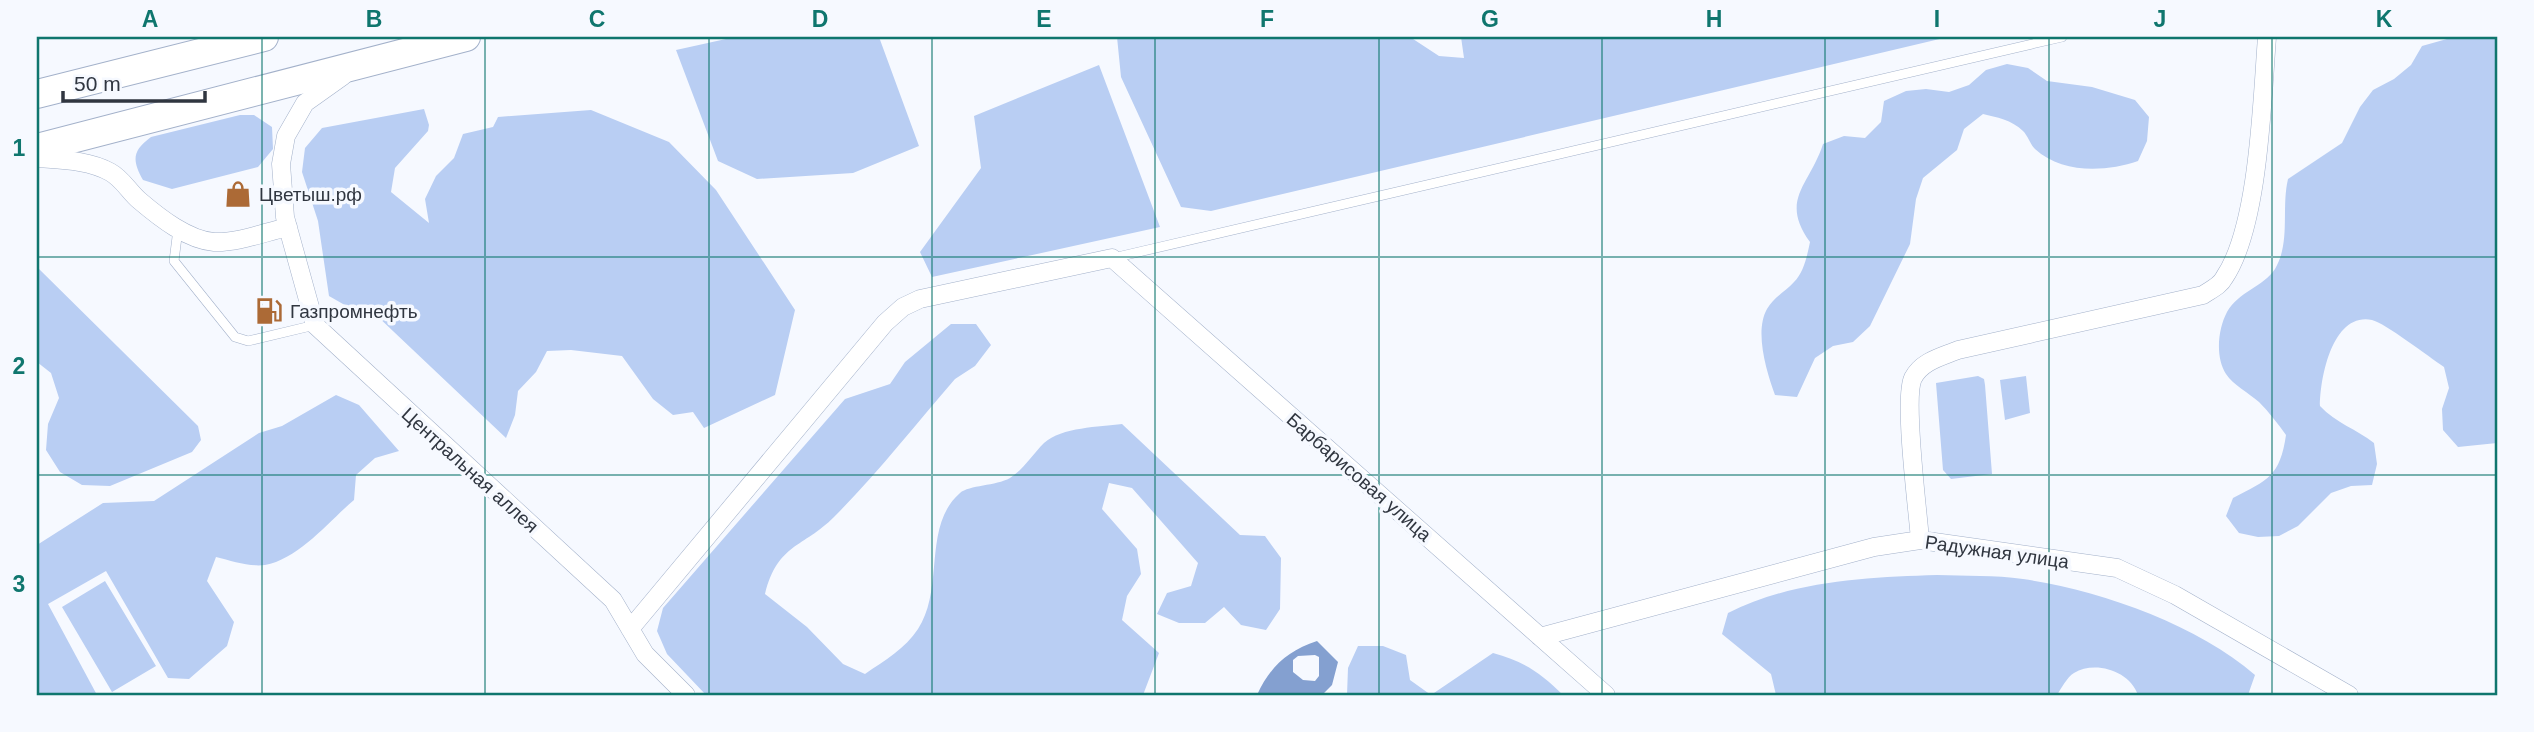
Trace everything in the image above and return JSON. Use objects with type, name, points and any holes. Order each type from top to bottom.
[{"type":"highway","points":[[37,94],[264,37]]},
{"type":"highway","points":[[37,148],[466,37]]},
{"type":"street","points":[[1920,540],[1910,406],[1912,379],[1928,362],[1958,350],[2203,295],[2222,282],[2235,260],[2245,228],[2258,144],[2267,37]]},
{"type":"street","points":[[316,325],[288,227],[281,164],[286,136],[306,103],[363,63]]},
{"type":"street","points":[[37,158],[75,161],[108,171],[119,178],[139,201],[178,229],[199,239],[224,242],[288,227]]},
{"type":"street","points":[[630,629],[885,323],[903,307],[920,299],[1112,258]]},
{"type":"street","name":"Барбарисовая улица","points":[[1112,258],[1606,695]]},
{"type":"street","name":"Центральная аллея","points":[[316,325],[327,339],[613,600],[645,653],[686,695]]},
{"type":"street","name":"Радужная улица","points":[[1540,637],[1874,547],[1920,540],[2117,568],[2175,595],[2349,695]]},
{"type":"lane","points":[[1112,258],[2062,37]]},
{"type":"lane","points":[[178,229],[174,261],[235,337],[248,341],[316,325]]},
{"type":"shaded area","points":[[735,37],[879,37],[919,146],[853,173],[757,179],[718,161],[676,50]]},
{"type":"shaded area","points":[[1117,37],[1410,37],[1439,56],[1464,58],[1461,37],[1948,37],[1211,211],[1181,207],[1121,77]]},
{"type":"shaded area","points":[[2454,37],[2497,37],[2497,443],[2458,447],[2443,430],[2442,409],[2449,388],[2444,367],[2378,322],[2358,320],[2347,326],[2331,350],[2320,406],[2374,443],[2377,464],[2372,485],[2351,486],[2331,493],[2298,526],[2279,536],[2258,537],[2239,533],[2226,516],[2233,498],[2264,481],[2276,468],[2286,435],[2259,402],[2226,374],[2219,351],[2220,335],[2227,312],[2237,299],[2270,275],[2280,259],[2288,179],[2342,143],[2360,107],[2373,90],[2394,79],[2411,65],[2422,46]]},
{"type":"shaded area","points":[[2007,64],[2028,68],[2047,81],[2092,87],[2135,100],[2149,117],[2147,141],[2138,161],[2098,169],[2071,167],[2046,157],[2035,149],[2019,127],[2004,119],[1983,114],[1964,129],[1957,150],[1923,178],[1916,199],[1910,244],[1870,326],[1853,342],[1833,346],[1815,358],[1797,397],[1775,395],[1763,352],[1763,318],[1773,301],[1791,286],[1805,264],[1810,242],[1801,227],[1797,203],[1823,144],[1844,136],[1865,138],[1881,122],[1884,101],[1906,91],[1926,89],[1949,92],[1969,85],[1986,70]]},
{"type":"shaded area","points":[[1099,65],[1160,227],[932,277],[920,252],[981,168],[974,116]]},
{"type":"shaded area","points":[[424,109],[428,131],[395,168],[391,192],[429,223],[425,199],[436,176],[454,158],[463,134],[493,127],[498,117],[591,110],[669,142],[716,190],[795,310],[775,395],[704,428],[693,412],[673,415],[653,399],[622,356],[571,350],[547,351],[536,372],[518,391],[515,415],[506,438],[375,314],[350,308],[329,296],[318,221],[302,172],[305,148],[322,128]]},
{"type":"shaded area","points":[[240,115],[254,115],[272,127],[273,149],[258,167],[172,189],[143,180],[137,167],[136,156],[140,147],[151,137]]},
{"type":"shaded area","points":[[37,267],[198,426],[201,440],[192,452],[110,486],[82,485],[60,472],[46,450],[48,424],[59,398],[51,373],[37,362]]},
{"type":"shaded area","points":[[951,324],[976,324],[991,345],[975,366],[955,379],[850,501],[823,527],[784,555],[770,577],[765,594],[807,627],[843,664],[865,674],[901,648],[918,629],[931,595],[941,522],[948,507],[960,493],[1010,478],[1052,438],[1092,427],[1122,424],[1240,535],[1265,536],[1281,558],[1280,609],[1266,630],[1241,625],[1224,607],[1205,623],[1179,623],[1157,614],[1167,593],[1191,586],[1198,563],[1132,488],[1109,483],[1102,509],[1137,549],[1141,574],[1127,596],[1122,620],[1159,653],[1143,695],[706,695],[667,654],[657,631],[663,608],[845,399],[890,384],[905,362]]},
{"type":"shaded area","points":[[1978,376],[1984,379],[1985,385],[1992,474],[1951,479],[1943,470],[1936,383]]},
{"type":"shaded area","points":[[2026,376],[2030,413],[2005,420],[2000,380]]},
{"type":"shaded area","points":[[336,395],[359,405],[399,451],[375,458],[356,475],[354,500],[290,555],[265,565],[216,557],[207,581],[234,622],[227,646],[189,679],[168,678],[106,571],[48,604],[97,695],[37,695],[37,545],[103,503],[154,501],[259,433],[282,426]]},
{"type":"shaded area","points":[[1937,575],[2023,579],[2083,591],[2115,601],[2176,625],[2205,640],[2255,675],[2248,695],[2138,695],[2128,680],[2120,674],[2092,668],[2082,669],[2071,675],[2057,695],[1776,695],[1771,674],[1722,634],[1728,613],[1777,594],[1857,579]]},
{"type":"shaded area","points":[[105,581],[156,666],[112,692],[62,607]]},
{"type":"shaded area","points":[[1317,641],[1338,662],[1332,685],[1322,695],[1257,695],[1281,661]],"holes":[[[1298,656],[1319,657],[1319,676],[1315,681],[1303,680],[1293,672],[1293,660]]]},
{"type":"shaded area","points":[[1358,646],[1383,646],[1406,655],[1410,680],[1431,695],[1347,695],[1348,668]]},
{"type":"shaded area","points":[[1493,653],[1531,669],[1563,695],[1431,695]]},
{"type":"place","name":"Цветыш.рф","points":[[238,194]]},
{"type":"place","name":"Газпромнефть","points":[[269,311]]}]
